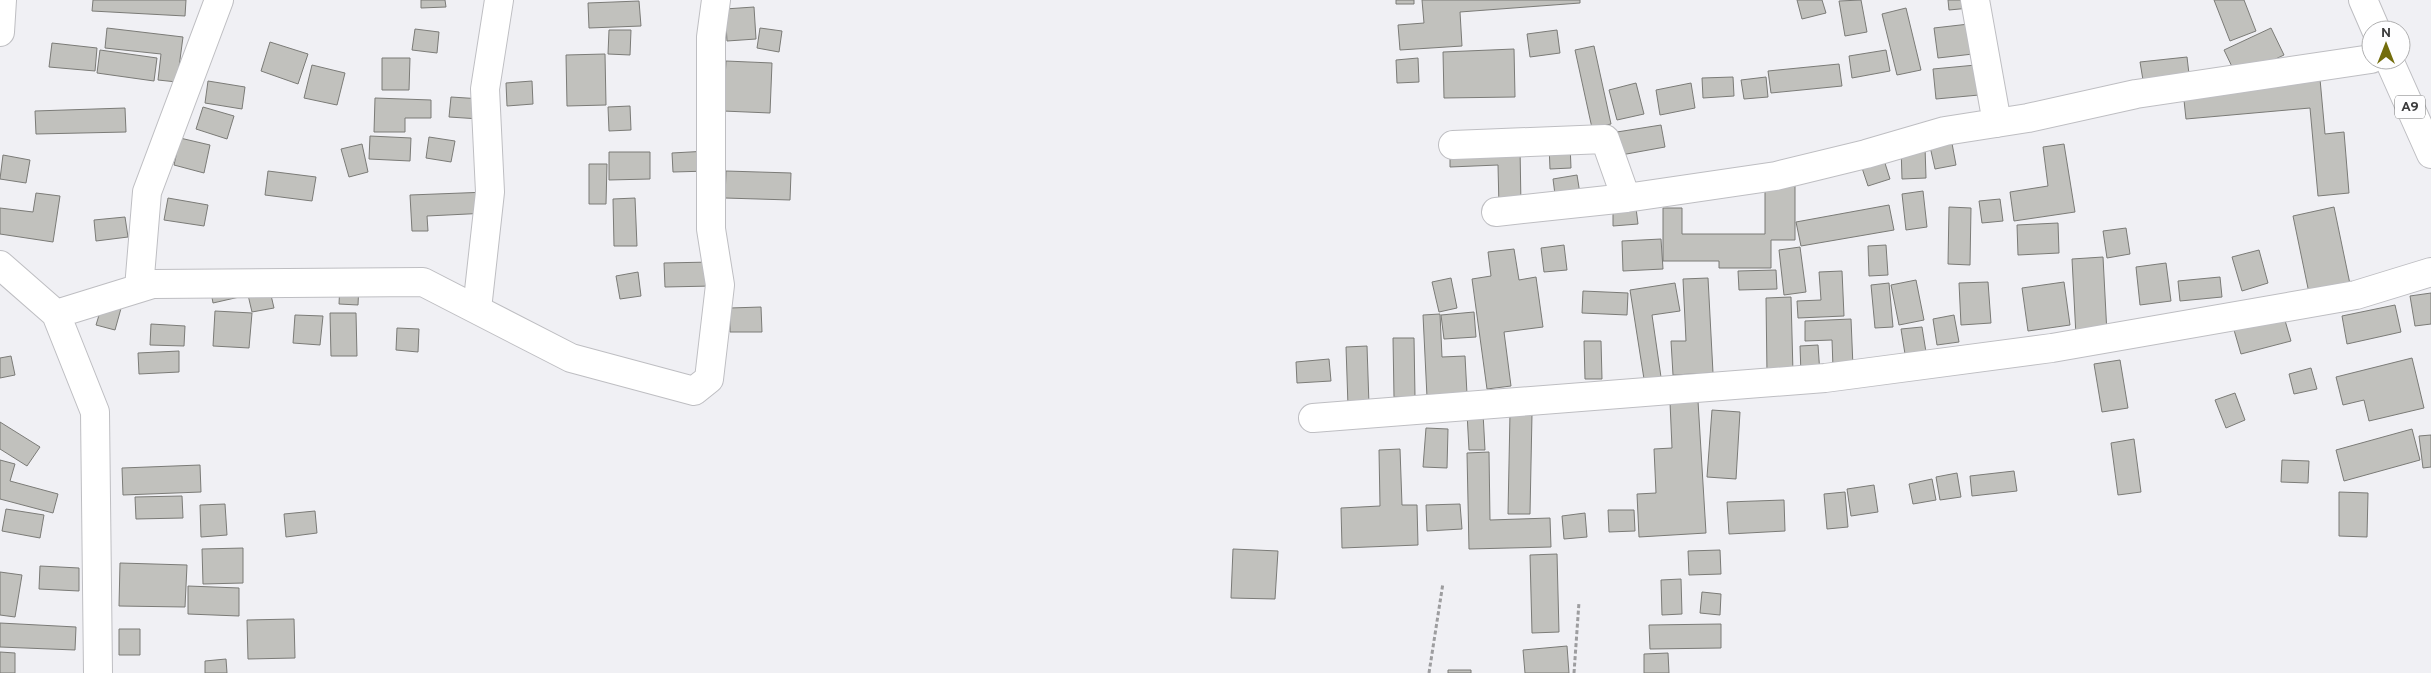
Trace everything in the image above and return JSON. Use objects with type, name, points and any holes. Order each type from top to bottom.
[{"type":"street","points":[[0,32],[2,0]]},
{"type":"street","points":[[139,288],[148,192],[219,0]]},
{"type":"street","points":[[477,309],[490,192],[485,89],[499,0]]},
{"type":"street","points":[[56,314],[152,284],[424,282],[571,358],[694,392],[709,380],[720,285],[711,229],[711,37],[716,0]]},
{"type":"street","points":[[1974,0],[1997,123]]},
{"type":"street","points":[[2362,0],[2371,20]]},
{"type":"street","points":[[1496,212],[1626,198],[1776,176],[1866,154],[1945,131],[1997,123],[2136,94],[2361,60]]},
{"type":"street","name":"A9","points":[[2393,70],[2431,154]]},
{"type":"street","points":[[1453,145],[1605,139],[1626,198]]},
{"type":"street","points":[[0,265],[56,314],[95,412],[98,673]]},
{"type":"street","points":[[1313,418],[1825,378],[2052,348],[2356,295],[2431,272]]},
{"type":"path","points":[[1429,673],[1443,583]]},
{"type":"path","points":[[1574,673],[1579,602]]},
{"type":"building","points":[[93,0],[186,0],[185,16],[92,11]]},
{"type":"building","points":[[421,0],[445,0],[446,7],[421,8]]},
{"type":"building","points":[[1396,0],[1414,0],[1414,4],[1396,4]]},
{"type":"building","points":[[1422,0],[1580,0],[1580,3],[1460,12],[1462,46],[1400,50],[1398,25],[1424,23]]},
{"type":"building","points":[[1797,0],[1822,0],[1826,13],[1802,19]]},
{"type":"building","points":[[1861,0],[1867,32],[1845,36],[1839,1]]},
{"type":"building","points":[[1948,0],[1969,0],[1970,8],[1949,10]]},
{"type":"building","points":[[2214,0],[2244,0],[2256,31],[2230,41]]},
{"type":"building","points":[[639,1],[641,26],[589,28],[588,3]]},
{"type":"building","points":[[754,7],[756,39],[727,41],[725,9]]},
{"type":"building","points":[[1906,8],[1921,70],[1897,75],[1882,14]]},
{"type":"building","points":[[1969,24],[1973,54],[1938,58],[1934,28]]},
{"type":"building","points":[[107,28],[183,37],[177,82],[158,80],[161,54],[105,48]]},
{"type":"building","points":[[760,28],[782,31],[779,52],[757,48]]},
{"type":"building","points":[[2271,28],[2284,55],[2237,77],[2224,50]]},
{"type":"building","points":[[415,29],[439,32],[437,53],[412,50]]},
{"type":"building","points":[[609,30],[631,30],[630,55],[608,54]]},
{"type":"building","points":[[1557,30],[1560,53],[1530,57],[1527,34]]},
{"type":"building","points":[[270,42],[308,54],[298,84],[261,71]]},
{"type":"building","points":[[52,43],[97,48],[95,71],[49,67]]},
{"type":"building","points":[[1594,46],[1611,124],[1592,128],[1575,50]]},
{"type":"building","points":[[1514,49],[1515,97],[1444,98],[1443,52]]},
{"type":"building","points":[[100,50],[157,58],[154,81],[97,73]]},
{"type":"building","points":[[1886,50],[1890,71],[1852,78],[1849,56]]},
{"type":"building","points":[[605,54],[606,105],[567,106],[566,55]]},
{"type":"building","points":[[2187,57],[2189,74],[2143,80],[2140,62]]},
{"type":"building","points":[[382,58],[410,58],[409,90],[382,90]]},
{"type":"building","points":[[1418,58],[1419,82],[1397,83],[1396,60]]},
{"type":"building","points":[[726,61],[772,63],[770,113],[723,111]]},
{"type":"building","points":[[1839,64],[1842,86],[1771,93],[1768,71]]},
{"type":"building","points":[[312,65],[345,73],[337,105],[304,98]]},
{"type":"building","points":[[1976,65],[1979,95],[1936,99],[1933,69]]},
{"type":"building","points":[[1733,77],[1734,96],[1703,98],[1702,78]]},
{"type":"building","points":[[1766,77],[1768,97],[1744,99],[1741,80]]},
{"type":"building","points":[[2320,79],[2325,134],[2344,132],[2349,193],[2318,196],[2310,108],[2186,119],[2183,91]]},
{"type":"building","points":[[208,81],[245,87],[242,109],[205,103]]},
{"type":"building","points":[[532,81],[533,104],[507,106],[506,83]]},
{"type":"building","points":[[1636,83],[1644,114],[1617,120],[1609,90]]},
{"type":"building","points":[[1691,83],[1695,108],[1660,115],[1656,90]]},
{"type":"building","points":[[451,97],[482,99],[480,119],[449,117]]},
{"type":"building","points":[[375,98],[431,100],[431,118],[405,118],[405,132],[374,132]]},
{"type":"building","points":[[630,106],[631,130],[609,131],[608,107]]},
{"type":"building","points":[[203,107],[234,116],[227,139],[196,129]]},
{"type":"building","points":[[125,108],[126,132],[36,134],[35,111]]},
{"type":"building","points":[[1661,125],[1665,147],[1621,155],[1617,132]]},
{"type":"building","points":[[370,136],[411,138],[410,161],[369,159]]},
{"type":"building","points":[[429,137],[455,141],[451,162],[426,158]]},
{"type":"building","points":[[180,138],[210,145],[204,173],[174,165]]},
{"type":"building","points":[[1951,138],[1956,165],[1935,169],[1929,142]]},
{"type":"building","points":[[362,144],[368,172],[349,177],[341,149]]},
{"type":"building","points":[[1570,144],[1571,168],[1550,169],[1549,145]]},
{"type":"building","points":[[2064,144],[2075,212],[2014,221],[2010,192],[2048,186],[2043,147]]},
{"type":"building","points":[[1901,147],[1925,147],[1926,178],[1902,179]]},
{"type":"building","points":[[1520,148],[1521,206],[1499,207],[1498,165],[1450,167],[1450,151]]},
{"type":"building","points":[[708,151],[709,171],[673,172],[672,153]]},
{"type":"building","points":[[609,152],[650,152],[650,179],[609,180]]},
{"type":"building","points":[[3,155],[30,160],[26,183],[0,179]]},
{"type":"building","points":[[1883,157],[1890,179],[1868,186],[1861,165]]},
{"type":"building","points":[[589,164],[607,164],[606,204],[589,204]]},
{"type":"building","points":[[268,171],[316,177],[312,201],[265,195]]},
{"type":"building","points":[[726,171],[791,173],[790,200],[725,198]]},
{"type":"building","points":[[1577,175],[1581,200],[1556,202],[1553,179]]},
{"type":"building","points":[[1765,181],[1795,181],[1795,240],[1771,240],[1771,268],[1719,268],[1719,261],[1663,261],[1663,208],[1682,208],[1682,234],[1765,234]]},
{"type":"building","points":[[1923,191],[1927,227],[1906,230],[1902,194]]},
{"type":"building","points":[[488,192],[488,213],[427,216],[428,231],[412,231],[410,195]]},
{"type":"building","points":[[36,193],[60,196],[53,242],[0,234],[0,208],[33,212]]},
{"type":"building","points":[[168,198],[208,205],[204,226],[164,220]]},
{"type":"building","points":[[635,198],[637,246],[614,246],[613,199]]},
{"type":"building","points":[[2000,199],[2003,221],[1982,223],[1979,201]]},
{"type":"building","points":[[1889,205],[1894,230],[1801,246],[1796,222]]},
{"type":"building","points":[[1949,207],[1971,208],[1970,265],[1948,264]]},
{"type":"building","points":[[2334,207],[2350,284],[2309,293],[2293,216]]},
{"type":"building","points":[[1636,208],[1638,224],[1613,226],[1613,209]]},
{"type":"building","points":[[125,217],[128,237],[96,241],[94,220]]},
{"type":"building","points":[[2058,223],[2059,253],[2018,255],[2017,225]]},
{"type":"building","points":[[2126,228],[2130,254],[2107,258],[2103,231]]},
{"type":"building","points":[[1661,239],[1663,269],[1623,271],[1622,241]]},
{"type":"building","points":[[1564,245],[1567,270],[1544,272],[1541,248]]},
{"type":"building","points":[[1886,245],[1888,275],[1869,276],[1868,246]]},
{"type":"building","points":[[1800,247],[1806,292],[1784,295],[1779,250]]},
{"type":"building","points":[[1514,249],[1519,280],[1536,277],[1543,327],[1504,332],[1511,386],[1487,389],[1472,279],[1491,276],[1488,252]]},
{"type":"building","points":[[2259,250],[2268,283],[2242,291],[2232,257]]},
{"type":"building","points":[[2103,257],[2107,334],[2076,336],[2072,259]]},
{"type":"building","points":[[711,262],[712,286],[665,287],[664,263]]},
{"type":"building","points":[[2166,263],[2171,301],[2140,305],[2136,267]]},
{"type":"building","points":[[1776,270],[1777,289],[1739,290],[1738,271]]},
{"type":"building","points":[[1842,271],[1844,316],[1798,318],[1797,301],[1821,300],[1819,272]]},
{"type":"building","points":[[638,272],[641,296],[620,299],[616,276]]},
{"type":"building","points":[[266,274],[274,308],[252,312],[248,295],[213,303],[210,287]]},
{"type":"building","points":[[2220,277],[2222,297],[2180,301],[2178,281]]},
{"type":"building","points":[[1451,278],[1457,308],[1439,312],[1432,282]]},
{"type":"building","points":[[1708,278],[1713,373],[1673,375],[1671,341],[1686,341],[1683,279]]},
{"type":"building","points":[[1916,280],[1924,320],[1899,325],[1891,285]]},
{"type":"building","points":[[1988,282],[1991,323],[1961,325],[1959,283]]},
{"type":"building","points":[[2064,282],[2070,325],[2028,331],[2022,288]]},
{"type":"building","points":[[340,283],[359,284],[358,305],[339,304]]},
{"type":"building","points":[[1675,283],[1680,311],[1652,315],[1661,377],[1644,379],[1630,290]]},
{"type":"building","points":[[1889,283],[1893,327],[1875,328],[1871,285]]},
{"type":"building","points":[[107,289],[125,294],[115,330],[96,325]]},
{"type":"building","points":[[1583,291],[1628,293],[1627,315],[1582,313]]},
{"type":"building","points":[[2431,293],[2431,324],[2415,326],[2410,296]]},
{"type":"building","points":[[1791,297],[1793,373],[1767,374],[1766,298]]},
{"type":"building","points":[[2395,305],[2401,332],[2347,344],[2342,316]]},
{"type":"building","points":[[761,307],[762,332],[730,332],[730,308]]},
{"type":"building","points":[[215,311],[252,313],[249,348],[213,346]]},
{"type":"building","points":[[1474,312],[1476,337],[1444,339],[1441,315]]},
{"type":"building","points":[[330,313],[356,313],[357,356],[331,356]]},
{"type":"building","points":[[1440,314],[1442,357],[1465,356],[1467,394],[1427,397],[1423,315]]},
{"type":"building","points":[[295,315],[323,316],[320,345],[293,343]]},
{"type":"building","points":[[1954,315],[1959,342],[1937,345],[1933,319]]},
{"type":"building","points":[[2284,317],[2291,341],[2241,354],[2234,330]]},
{"type":"building","points":[[1851,319],[1853,367],[1833,368],[1832,340],[1805,341],[1805,321]]},
{"type":"building","points":[[151,324],[185,326],[184,346],[150,345]]},
{"type":"building","points":[[1922,327],[1926,352],[1905,354],[1901,329]]},
{"type":"building","points":[[397,328],[419,329],[418,352],[396,350]]},
{"type":"building","points":[[1393,338],[1414,338],[1415,397],[1394,397]]},
{"type":"building","points":[[1584,341],[1601,341],[1602,379],[1585,379]]},
{"type":"building","points":[[1818,345],[1820,374],[1801,374],[1800,346]]},
{"type":"building","points":[[1367,346],[1369,405],[1348,406],[1346,347]]},
{"type":"building","points":[[179,351],[179,372],[139,374],[138,353]]},
{"type":"building","points":[[11,356],[15,375],[0,378],[0,358]]},
{"type":"building","points":[[2412,358],[2424,408],[2369,421],[2364,400],[2343,405],[2336,377]]},
{"type":"building","points":[[1329,359],[1331,381],[1297,383],[1296,362]]},
{"type":"building","points":[[2120,360],[2128,408],[2102,412],[2094,364]]},
{"type":"building","points":[[2311,368],[2317,389],[2294,394],[2289,374]]},
{"type":"building","points":[[2235,393],[2245,420],[2226,428],[2215,400]]},
{"type":"building","points":[[1698,401],[1706,533],[1639,537],[1637,494],[1656,493],[1654,449],[1672,448],[1670,402]]},
{"type":"building","points":[[1712,410],[1740,412],[1736,479],[1707,477]]},
{"type":"building","points":[[1467,413],[1483,413],[1485,450],[1469,450]]},
{"type":"building","points":[[1510,413],[1532,414],[1530,514],[1508,514]]},
{"type":"building","points":[[0,422],[40,447],[27,466],[0,449]]},
{"type":"building","points":[[1426,428],[1448,429],[1447,468],[1423,467]]},
{"type":"building","points":[[2412,429],[2420,460],[2344,481],[2336,450]]},
{"type":"building","points":[[2431,435],[2431,467],[2423,468],[2419,436]]},
{"type":"building","points":[[2134,439],[2141,492],[2118,495],[2111,443]]},
{"type":"building","points":[[1400,449],[1402,505],[1417,505],[1418,545],[1342,548],[1341,508],[1380,506],[1379,450]]},
{"type":"building","points":[[1489,452],[1490,520],[1550,518],[1551,547],[1469,549],[1467,453]]},
{"type":"building","points":[[0,460],[15,464],[10,481],[58,494],[53,513],[0,499]]},
{"type":"building","points":[[2282,460],[2309,461],[2308,483],[2281,482]]},
{"type":"building","points":[[200,465],[201,492],[123,495],[122,468]]},
{"type":"building","points":[[2014,471],[2017,491],[1972,496],[1970,476]]},
{"type":"building","points":[[1957,473],[1961,497],[1940,500],[1936,477]]},
{"type":"building","points":[[1932,479],[1936,500],[1913,504],[1909,484]]},
{"type":"building","points":[[1874,485],[1878,512],[1851,516],[1847,489]]},
{"type":"building","points":[[1845,492],[1848,527],[1827,529],[1824,494]]},
{"type":"building","points":[[2339,492],[2368,493],[2367,537],[2339,536]]},
{"type":"building","points":[[182,496],[183,518],[136,519],[135,497]]},
{"type":"building","points":[[1784,500],[1785,531],[1729,534],[1727,502]]},
{"type":"building","points":[[225,504],[227,535],[201,537],[200,505]]},
{"type":"building","points":[[1460,504],[1462,529],[1427,531],[1426,505]]},
{"type":"building","points":[[6,509],[44,515],[40,538],[2,531]]},
{"type":"building","points":[[1608,510],[1634,510],[1635,531],[1609,532]]},
{"type":"building","points":[[315,511],[317,533],[286,537],[284,514]]},
{"type":"building","points":[[1585,513],[1587,537],[1564,539],[1562,516]]},
{"type":"building","points":[[243,548],[243,583],[203,584],[202,549]]},
{"type":"building","points":[[1233,549],[1278,551],[1275,599],[1231,598]]},
{"type":"building","points":[[1720,550],[1721,574],[1689,575],[1688,551]]},
{"type":"building","points":[[1557,554],[1559,632],[1532,633],[1530,555]]},
{"type":"building","points":[[120,563],[187,565],[185,607],[119,606]]},
{"type":"building","points":[[40,566],[79,568],[79,591],[39,589]]},
{"type":"building","points":[[0,572],[22,575],[15,617],[0,615]]},
{"type":"building","points":[[1681,579],[1682,614],[1662,615],[1661,580]]},
{"type":"building","points":[[188,586],[239,588],[239,616],[188,614]]},
{"type":"building","points":[[1702,592],[1721,594],[1720,615],[1700,613]]},
{"type":"building","points":[[294,619],[295,658],[248,659],[247,620]]},
{"type":"building","points":[[0,623],[76,627],[75,650],[0,647]]},
{"type":"building","points":[[1721,624],[1721,648],[1650,649],[1649,625]]},
{"type":"building","points":[[119,629],[140,629],[140,655],[119,655]]},
{"type":"building","points":[[1567,646],[1569,673],[1525,673],[1523,650]]},
{"type":"building","points":[[0,652],[15,653],[15,673],[0,673]]},
{"type":"building","points":[[1668,653],[1669,673],[1644,673],[1644,654]]},
{"type":"building","points":[[226,659],[227,673],[205,673],[205,661]]},
{"type":"building","points":[[1448,670],[1471,670],[1471,673],[1448,673]]}]
